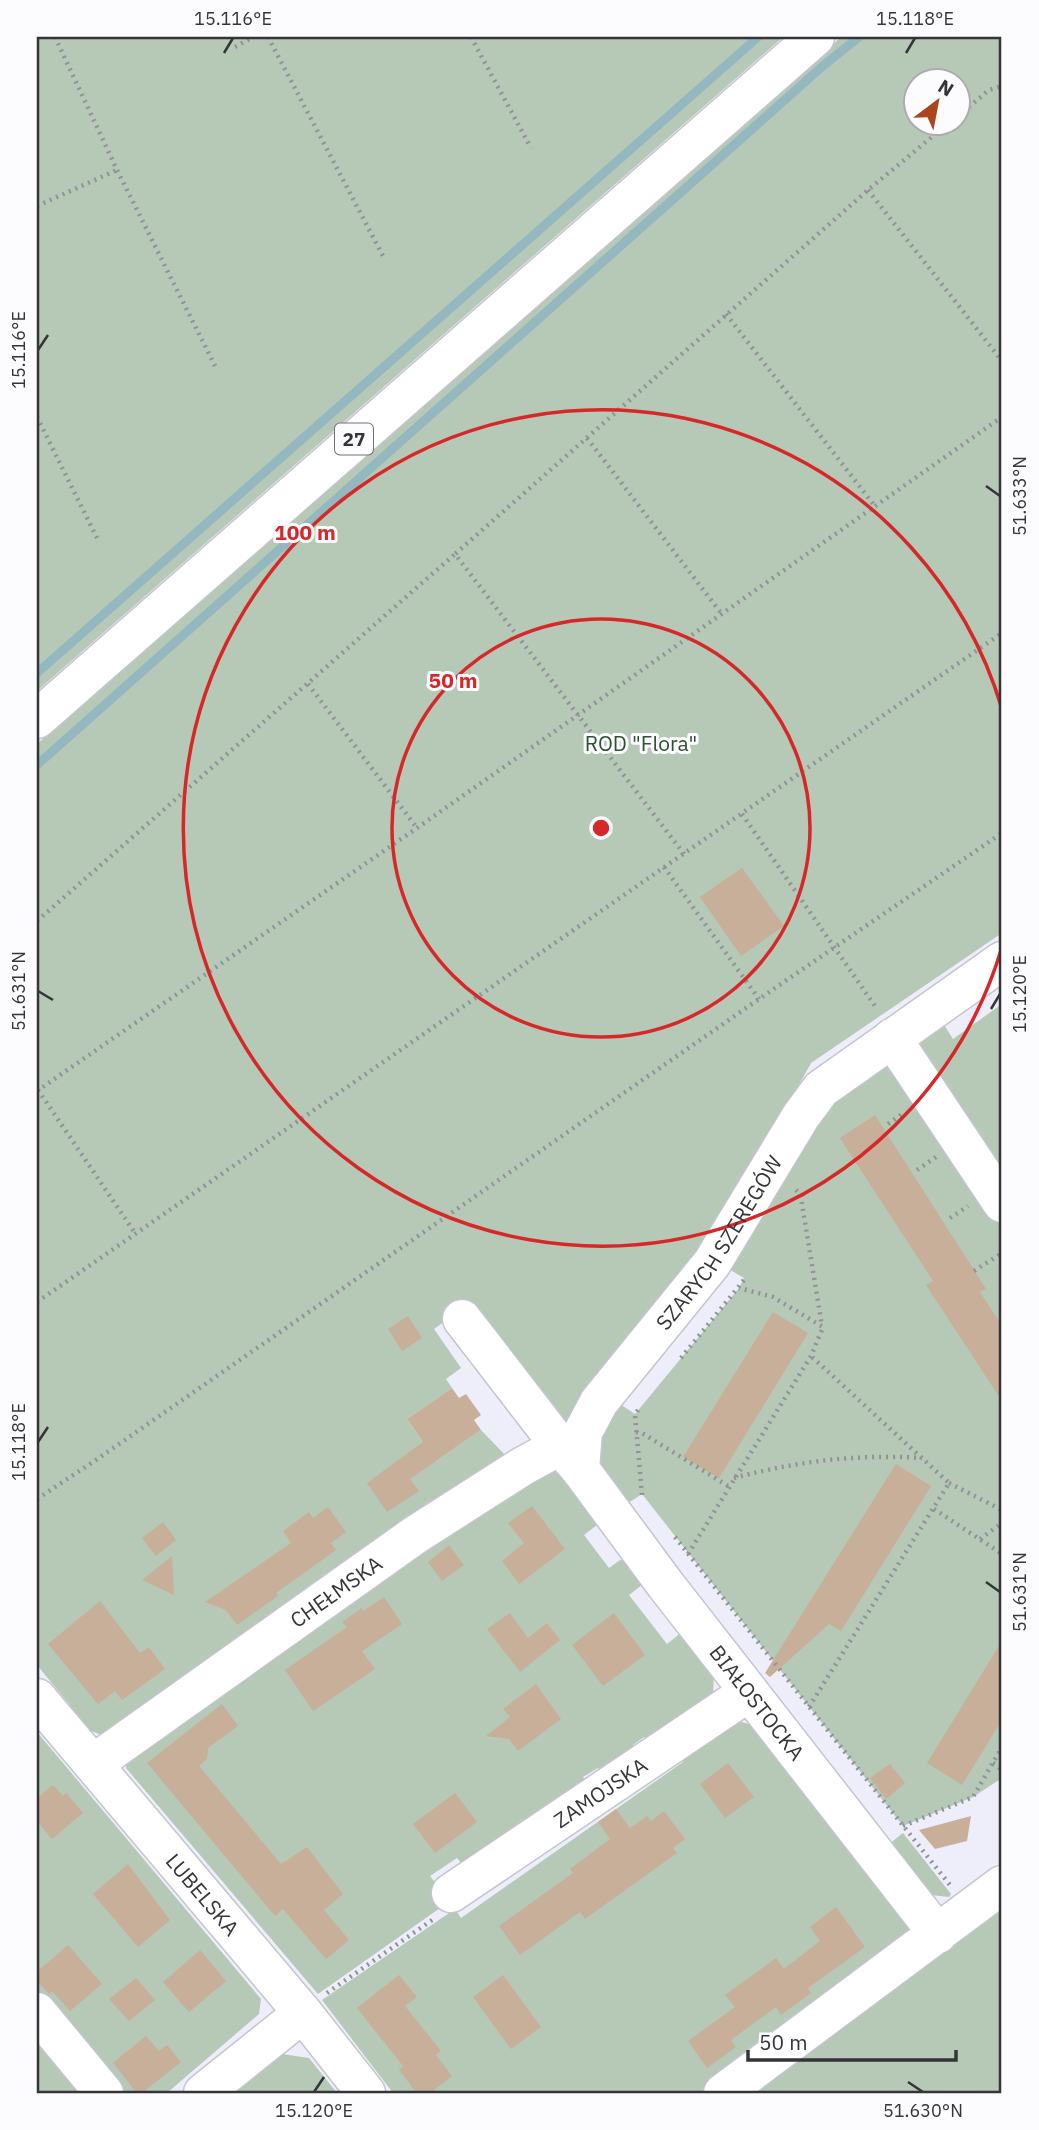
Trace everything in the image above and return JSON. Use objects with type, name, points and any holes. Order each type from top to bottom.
[{"type":"street","name":"27","points":[[37,719],[815,37]]},
{"type":"street","name":"SZARYCH SZEREGÓW","points":[[570,1457],[599,1402],[712,1263],[821,1089],[1002,961]]},
{"type":"street","points":[[893,1037],[1002,1203]]},
{"type":"street","name":"BIAŁOSTOCKA","points":[[462,1319],[938,1934]]},
{"type":"street","name":"CHEŁMSKA","points":[[93,1764],[415,1535],[523,1466],[570,1457]]},
{"type":"street","name":"ZAMOJSKA","points":[[451,1893],[749,1692]]},
{"type":"street","name":"LUBELSKA","points":[[37,1699],[93,1764],[314,2003],[366,2093]]},
{"type":"street","points":[[723,2093],[1002,1885]]},
{"type":"street","points":[[204,2093],[314,2003]]},
{"type":"street","points":[[37,2011],[104,2093]]},
{"type":"path","points":[[55,37],[117,170],[218,370]]},
{"type":"path","points":[[235,47],[253,37]]},
{"type":"path","points":[[268,37],[383,256]]},
{"type":"path","points":[[471,37],[531,148]]},
{"type":"path","points":[[972,104],[989,90],[1002,86]]},
{"type":"path","points":[[37,921],[726,314],[933,136]]},
{"type":"path","points":[[37,206],[117,170]]},
{"type":"path","points":[[868,190],[1002,361]]},
{"type":"path","points":[[726,314],[874,505]]},
{"type":"path","points":[[37,417],[99,542]]},
{"type":"path","points":[[135,1233],[37,1090],[417,828],[1002,417]]},
{"type":"path","points":[[587,438],[721,613]]},
{"type":"path","points":[[455,554],[684,854]]},
{"type":"path","points":[[37,1302],[1002,633]]},
{"type":"path","points":[[308,684],[417,828]]},
{"type":"path","points":[[742,814],[836,947],[893,1037]]},
{"type":"path","points":[[37,1499],[1002,833]]},
{"type":"path","points":[[664,867],[759,999]]},
{"type":"path","points":[[688,1554],[811,1356],[822,1327],[801,1195],[796,1190],[790,1201]]},
{"type":"path","points":[[974,1271],[1002,1253]]},
{"type":"path","points":[[678,1362],[745,1278]]},
{"type":"path","points":[[739,1287],[773,1297],[822,1327]]},
{"type":"path","points":[[811,1356],[949,1483],[1002,1510]]},
{"type":"path","points":[[643,1404],[635,1415],[636,1432],[641,1494],[649,1504]]},
{"type":"path","points":[[636,1432],[642,1433],[728,1486]]},
{"type":"path","points":[[734,1478],[800,1462],[825,1459],[886,1456],[923,1458]]},
{"type":"path","points":[[809,1707],[949,1483]]},
{"type":"path","points":[[934,1509],[1002,1554]]},
{"type":"path","points":[[979,1539],[1002,1523]]},
{"type":"path","points":[[672,1534],[970,1910]]},
{"type":"path","points":[[903,1826],[973,1797],[1002,1747]]},
{"type":"path","points":[[993,1763],[1002,1770]]},
{"type":"path","points":[[314,2003],[458,1902],[451,1893]]},
{"type":"green space","points":[[37,37],[783,37],[37,691]]},
{"type":"green space","name":"ROD \"Flora\"","points":[[841,37],[1002,37],[1002,933],[811,1063],[706,1252],[563,1441],[460,1310],[434,1329],[461,1368],[446,1379],[452,1388],[407,1419],[436,1461],[481,1430],[507,1457],[104,1736],[91,1731],[37,1665],[37,744]]},
{"type":"green space","points":[[1002,1004],[1002,1778],[973,1797],[903,1826],[642,1494],[619,1509],[596,1466],[595,1450],[611,1398],[635,1414],[739,1288],[744,1278],[720,1264],[823,1098],[874,1062],[921,1052],[920,1039],[939,1017],[953,1039]]},
{"type":"green space","points":[[552,1470],[557,1471],[601,1522],[584,1535],[609,1568],[620,1560],[631,1561],[647,1581],[629,1595],[667,1644],[687,1628],[714,1670],[713,1698],[647,1741],[644,1737],[633,1745],[635,1749],[602,1773],[598,1768],[583,1777],[586,1782],[462,1864],[457,1858],[430,1876],[450,1901],[318,1994],[126,1768],[128,1755],[424,1549]]},
{"type":"green space","points":[[739,1721],[757,1727],[914,1923],[908,1942],[699,2093],[393,2093],[322,2000],[455,1909],[461,1918],[683,1762],[677,1753]]},
{"type":"green space","points":[[37,1732],[261,1999],[259,2014],[167,2093],[119,2093],[37,1993]]},
{"type":"green space","points":[[903,1833],[951,1894],[949,1897],[931,1895],[888,1845]]},
{"type":"green space","points":[[1002,1907],[1002,2093],[745,2093]]},
{"type":"green space","points":[[37,2030],[89,2093],[37,2093]]},
{"type":"green space","points":[[282,2054],[309,2058],[337,2093],[234,2093],[237,2091],[230,2084]]},
{"type":"building","points":[[742,868],[784,926],[741,956],[700,897]]},
{"type":"building","points":[[875,1115],[986,1289],[980,1292],[1002,1326],[1002,1401],[926,1285],[933,1281],[840,1138]]},
{"type":"building","points":[[773,1312],[808,1333],[719,1478],[683,1457]]},
{"type":"building","points":[[408,1316],[422,1338],[402,1351],[388,1329]]},
{"type":"building","points":[[452,1388],[459,1398],[466,1394],[481,1415],[474,1420],[481,1430],[410,1479],[419,1491],[387,1512],[367,1483],[423,1442],[407,1419]]},
{"type":"building","points":[[896,1464],[931,1486],[841,1631],[829,1624],[770,1677],[765,1673]]},
{"type":"building","points":[[532,1506],[565,1549],[519,1584],[502,1561],[524,1543],[508,1523]]},
{"type":"building","points":[[328,1507],[346,1532],[331,1543],[336,1550],[276,1593],[278,1596],[237,1625],[226,1610],[205,1602],[291,1543],[283,1531],[309,1512],[313,1518]]},
{"type":"building","points":[[163,1522],[176,1540],[156,1556],[142,1538]]},
{"type":"building","points":[[449,1545],[464,1565],[442,1581],[428,1562]]},
{"type":"building","points":[[172,1556],[174,1595],[142,1580]]},
{"type":"building","points":[[384,1597],[402,1624],[362,1651],[375,1669],[313,1711],[285,1670],[347,1627],[342,1622]]},
{"type":"building","points":[[100,1601],[140,1653],[149,1647],[165,1669],[122,1700],[115,1691],[98,1704],[48,1644]]},
{"type":"building","points":[[510,1613],[528,1638],[547,1623],[560,1640],[520,1672],[487,1629]]},
{"type":"building","points":[[614,1613],[645,1655],[603,1686],[572,1645]]},
{"type":"building","points":[[1002,1641],[1002,1720],[962,1785],[927,1763]]},
{"type":"building","points":[[536,1684],[561,1719],[518,1751],[509,1739],[486,1736],[510,1717],[503,1709]]},
{"type":"building","points":[[222,1704],[238,1726],[208,1748],[207,1759],[199,1766],[281,1864],[307,1847],[343,1894],[324,1910],[349,1940],[326,1959],[283,1909],[275,1916],[147,1763]]},
{"type":"building","points":[[728,1763],[754,1797],[725,1818],[700,1784]]},
{"type":"building","points":[[890,1764],[905,1783],[886,1799],[870,1778]]},
{"type":"building","points":[[53,1785],[63,1796],[66,1793],[83,1813],[52,1839],[37,1821],[37,1798]]},
{"type":"building","points":[[455,1793],[477,1822],[435,1853],[413,1824]]},
{"type":"building","points":[[616,1809],[630,1828],[647,1816],[651,1821],[664,1811],[685,1839],[673,1848],[677,1853],[585,1919],[580,1912],[520,1955],[499,1926],[573,1873],[570,1869],[610,1839],[598,1822]]},
{"type":"building","points":[[971,1816],[967,1841],[935,1849],[919,1830]]},
{"type":"building","points":[[128,1864],[170,1920],[138,1947],[93,1894]]},
{"type":"building","points":[[836,1907],[865,1947],[808,1988],[811,1993],[781,2015],[776,2007],[731,2040],[736,2047],[707,2068],[688,2041],[735,2007],[725,1995],[776,1958],[784,1969],[820,1941],[810,1927]]},
{"type":"building","points":[[68,1945],[102,1984],[70,2011],[52,1991],[49,1994],[37,1981],[37,1972]]},
{"type":"building","points":[[200,1950],[226,1981],[189,2012],[163,1982]]},
{"type":"building","points":[[399,1975],[417,1997],[405,2006],[441,2051],[436,2055],[452,2076],[430,2093],[417,2093],[399,2070],[403,2066],[357,2008]]},
{"type":"building","points":[[503,1975],[541,2027],[511,2049],[473,1997]]},
{"type":"building","points":[[136,1978],[155,2000],[129,2021],[109,1999]]},
{"type":"building","points":[[146,2036],[159,2051],[167,2045],[181,2062],[142,2093],[137,2093],[113,2063]]},
{"type":"waterway","points":[[37,673],[758,37]]},
{"type":"waterway","points":[[37,765],[824,65],[859,37]]}]
